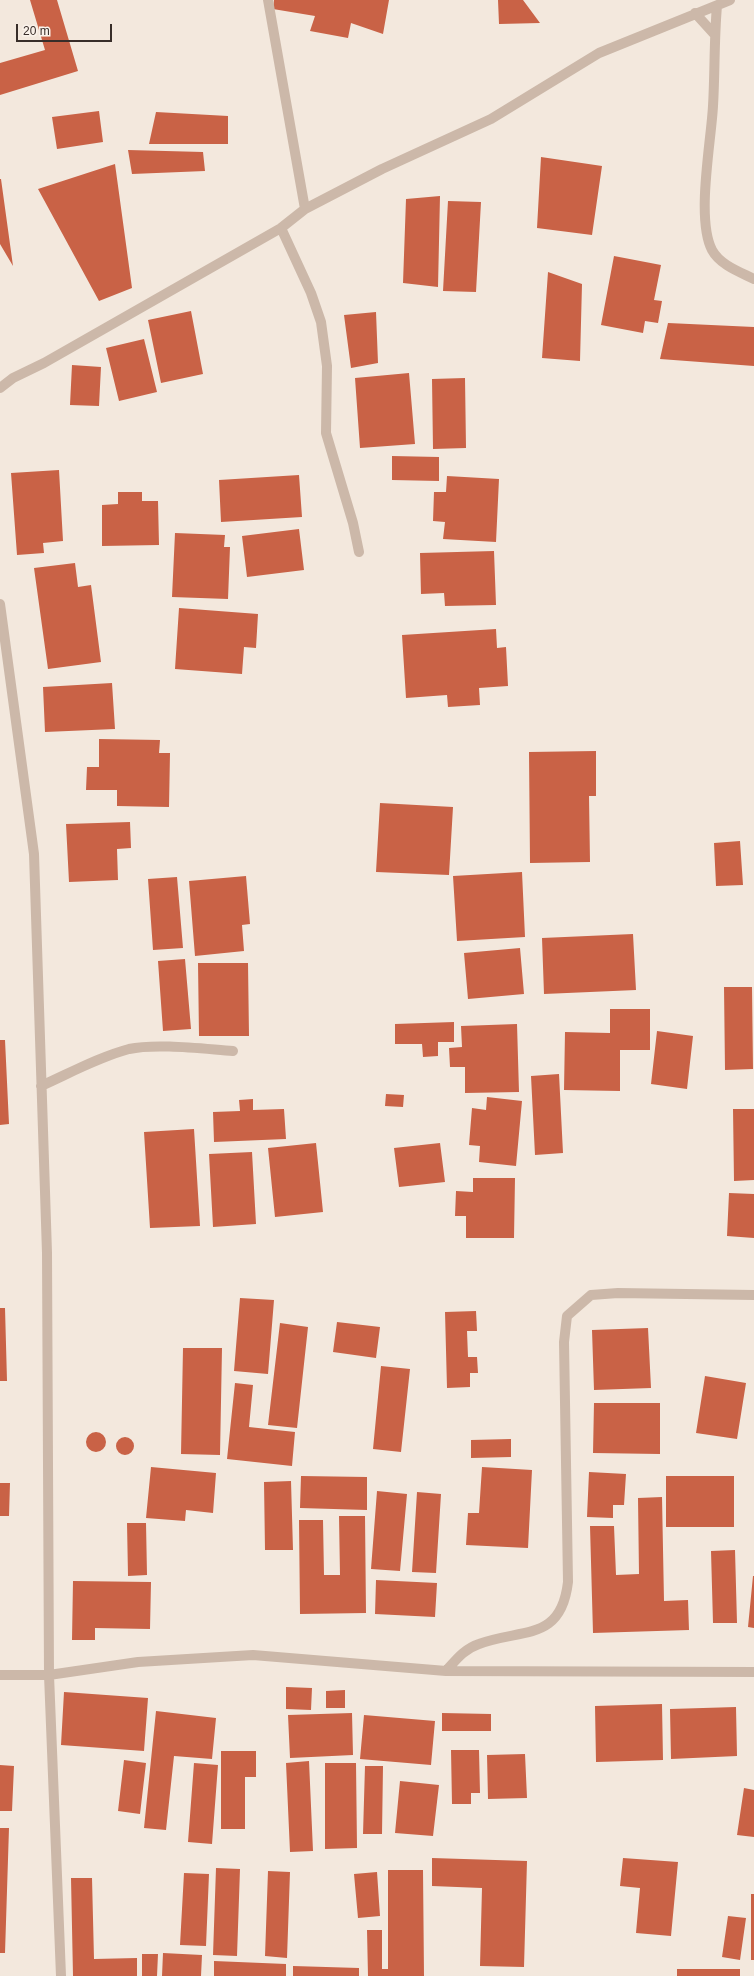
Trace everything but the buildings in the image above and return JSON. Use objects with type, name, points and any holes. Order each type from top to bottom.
[{"type":"street","points":[[268,0],[305,209]]},
{"type":"street","points":[[0,388],[13,378],[50,359],[281,228],[305,209],[382,169],[491,119],[599,53],[730,0]]},
{"type":"street","points":[[717,6],[714,34],[713,106],[704,212],[707,238],[713,252],[723,263],[754,279]]},
{"type":"street","points":[[695,13],[714,34]]},
{"type":"street","points":[[281,228],[311,293],[321,322],[327,366],[326,433],[353,523],[360,552]]},
{"type":"street","points":[[0,604],[34,854],[47,1253],[49,1675],[61,1976]]},
{"type":"street","points":[[42,1086],[96,1061],[130,1049],[188,1048],[233,1051]]},
{"type":"street","points":[[446,1671],[462,1653],[479,1644],[535,1631],[548,1624],[562,1609],[568,1582],[564,1342],[567,1316],[591,1296],[618,1293],[754,1295]]},
{"type":"street","points":[[0,1675],[49,1675],[138,1662],[253,1655],[446,1671],[754,1672]]}]
